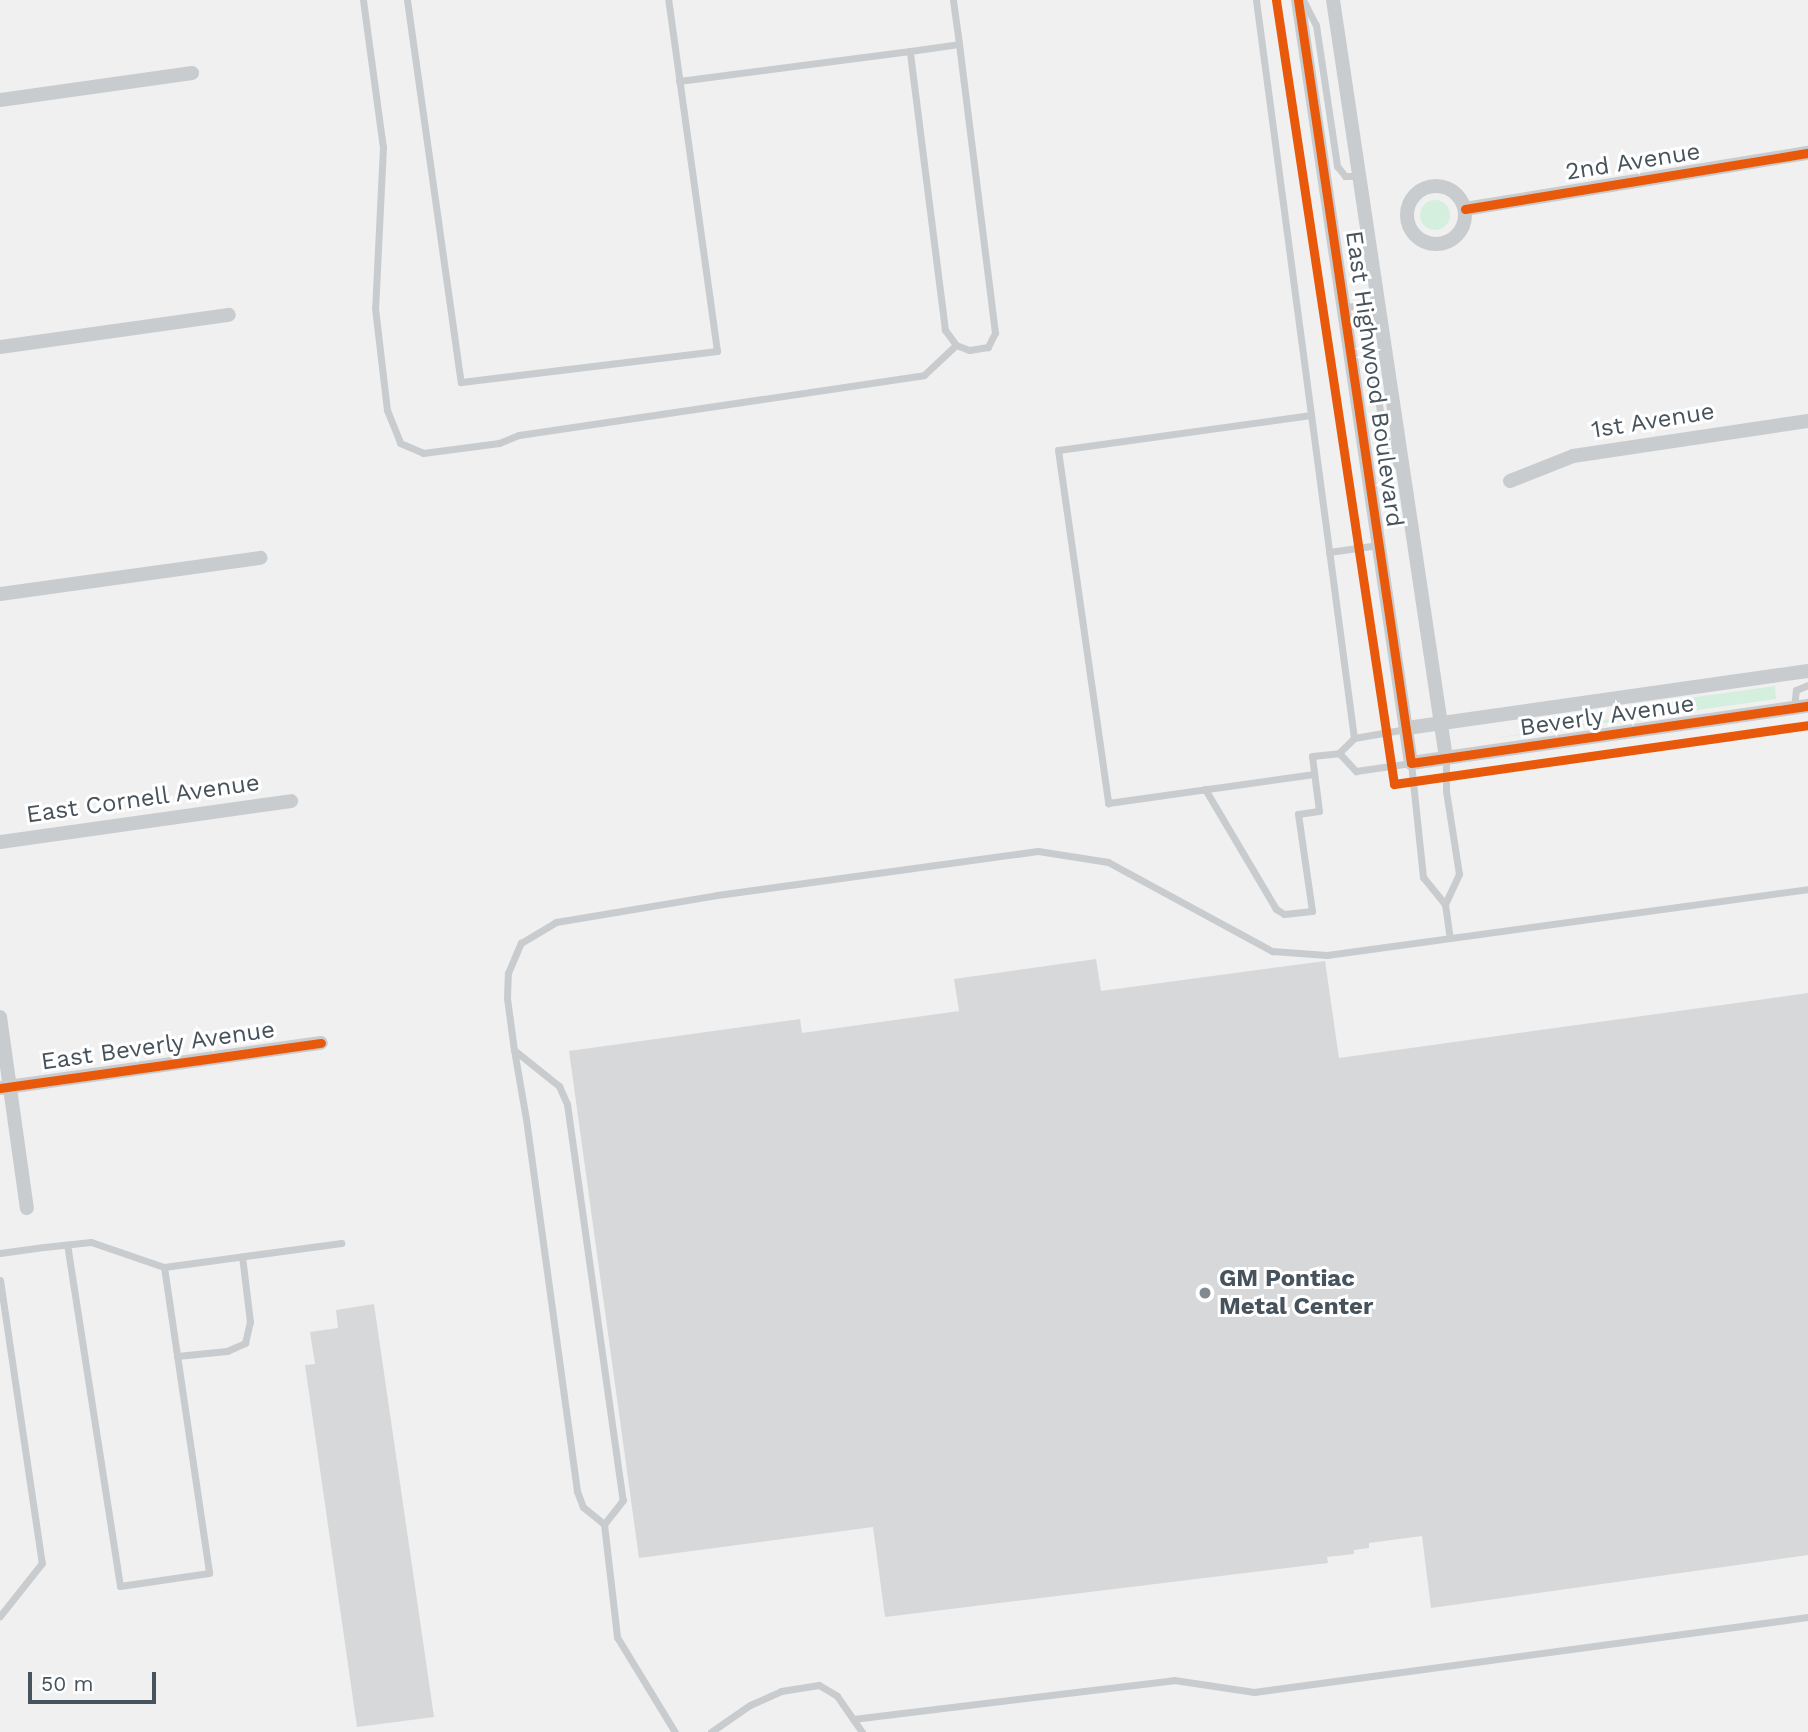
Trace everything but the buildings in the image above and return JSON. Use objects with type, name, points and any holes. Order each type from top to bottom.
[{"type":"street","name":"East Highwood Boulevard","points":[[1300,0],[1411,763]]},
{"type":"street","name":"East Highwood Boulevard","points":[[1333,1],[1446,758]]},
{"type":"street","points":[[0,100],[192,74]]},
{"type":"street","name":"2nd Avenue","points":[[1465,209],[1808,153]]},
{"type":"street","points":[[1430,186],[1452,190],[1465,209],[1460,232],[1441,244],[1419,239],[1406,220],[1411,198],[1430,186]]},
{"type":"street","points":[[0,347],[229,316]]},
{"type":"street","name":"1st Avenue","points":[[1510,481],[1573,456],[1808,421]]},
{"type":"street","points":[[0,594],[261,558]]},
{"type":"street","name":"Beverly Avenue","points":[[1407,729],[1808,671]]},
{"type":"street","name":"Beverly Avenue","points":[[1411,763],[1801,707]]},
{"type":"street","name":"East Cornell Avenue","points":[[0,842],[292,801]]},
{"type":"street","points":[[0,1017],[5,1087],[27,1208]]},
{"type":"street","name":"East Beverly Avenue","points":[[5,1087],[321,1043]]},
{"type":"lane","points":[[363,0],[383,147],[375,309],[387,410],[400,443],[423,453],[436,452],[499,443],[519,435],[924,375],[956,345]]},
{"type":"lane","points":[[407,0],[461,382],[717,351],[668,0]]},
{"type":"lane","points":[[910,51],[945,330],[956,345],[970,350],[988,347],[995,333],[953,0]]},
{"type":"lane","points":[[1256,0],[1354,738]]},
{"type":"lane","points":[[1300,0],[1316,25],[1337,166],[1345,176],[1359,176]]},
{"type":"lane","points":[[679,81],[959,44]]},
{"type":"lane","points":[[1344,307],[1354,306],[1364,313],[1383,429],[1405,485]]},
{"type":"lane","points":[[1311,415],[1058,450],[1108,803],[1314,774]]},
{"type":"lane","points":[[1329,552],[1379,545]]},
{"type":"lane","points":[[1801,707],[1796,690],[1808,685]]},
{"type":"lane","points":[[1205,789],[1276,909],[1284,914],[1312,911],[1298,814],[1319,811],[1312,756],[1339,753],[1354,738],[1407,729]]},
{"type":"lane","points":[[1339,753],[1356,771],[1411,763],[1423,877],[1445,904],[1450,938]]},
{"type":"lane","points":[[1445,904],[1459,874],[1446,792],[1446,758]]},
{"type":"lane","points":[[675,1732],[617,1637],[604,1524],[583,1507],[577,1491],[514,1050],[508,973],[521,943],[556,922],[717,895],[1038,851],[1108,862],[1272,951],[1327,955],[1808,889]]},
{"type":"lane","points":[[514,1050],[559,1086],[566,1104],[623,1500],[604,1524]]},
{"type":"lane","points":[[0,1253],[91,1242],[163,1267],[341,1243]]},
{"type":"lane","points":[[67,1245],[120,1586],[209,1573],[163,1267]]},
{"type":"lane","points":[[177,1356],[227,1351],[245,1343],[250,1322],[242,1256]]},
{"type":"lane","points":[[0,1280],[42,1563],[0,1616]]},
{"type":"lane","points":[[853,1719],[1174,1680],[1254,1692],[1808,1617]]},
{"type":"lane","points":[[711,1732],[750,1705],[781,1691],[819,1685],[837,1696],[862,1732]]},
{"type":"green space","points":[[1435,200],[1446,204],[1450,215],[1446,226],[1435,230],[1424,226],[1420,215],[1424,204]]},
{"type":"green space","points":[[1775,686],[1776,699],[1490,739],[1615,718],[1674,700]]},
{"type":"cycle path","points":[[1276,0],[1394,784],[1808,725]]},
{"type":"cycle path","points":[[1298,0],[1411,763],[1808,706]]},
{"type":"cycle path","points":[[1465,209],[1808,153]]},
{"type":"cycle path","points":[[0,1088],[321,1043]]},
{"type":"place","name":"GM Pontiac Metal Center","points":[[1205,1293]]}]
